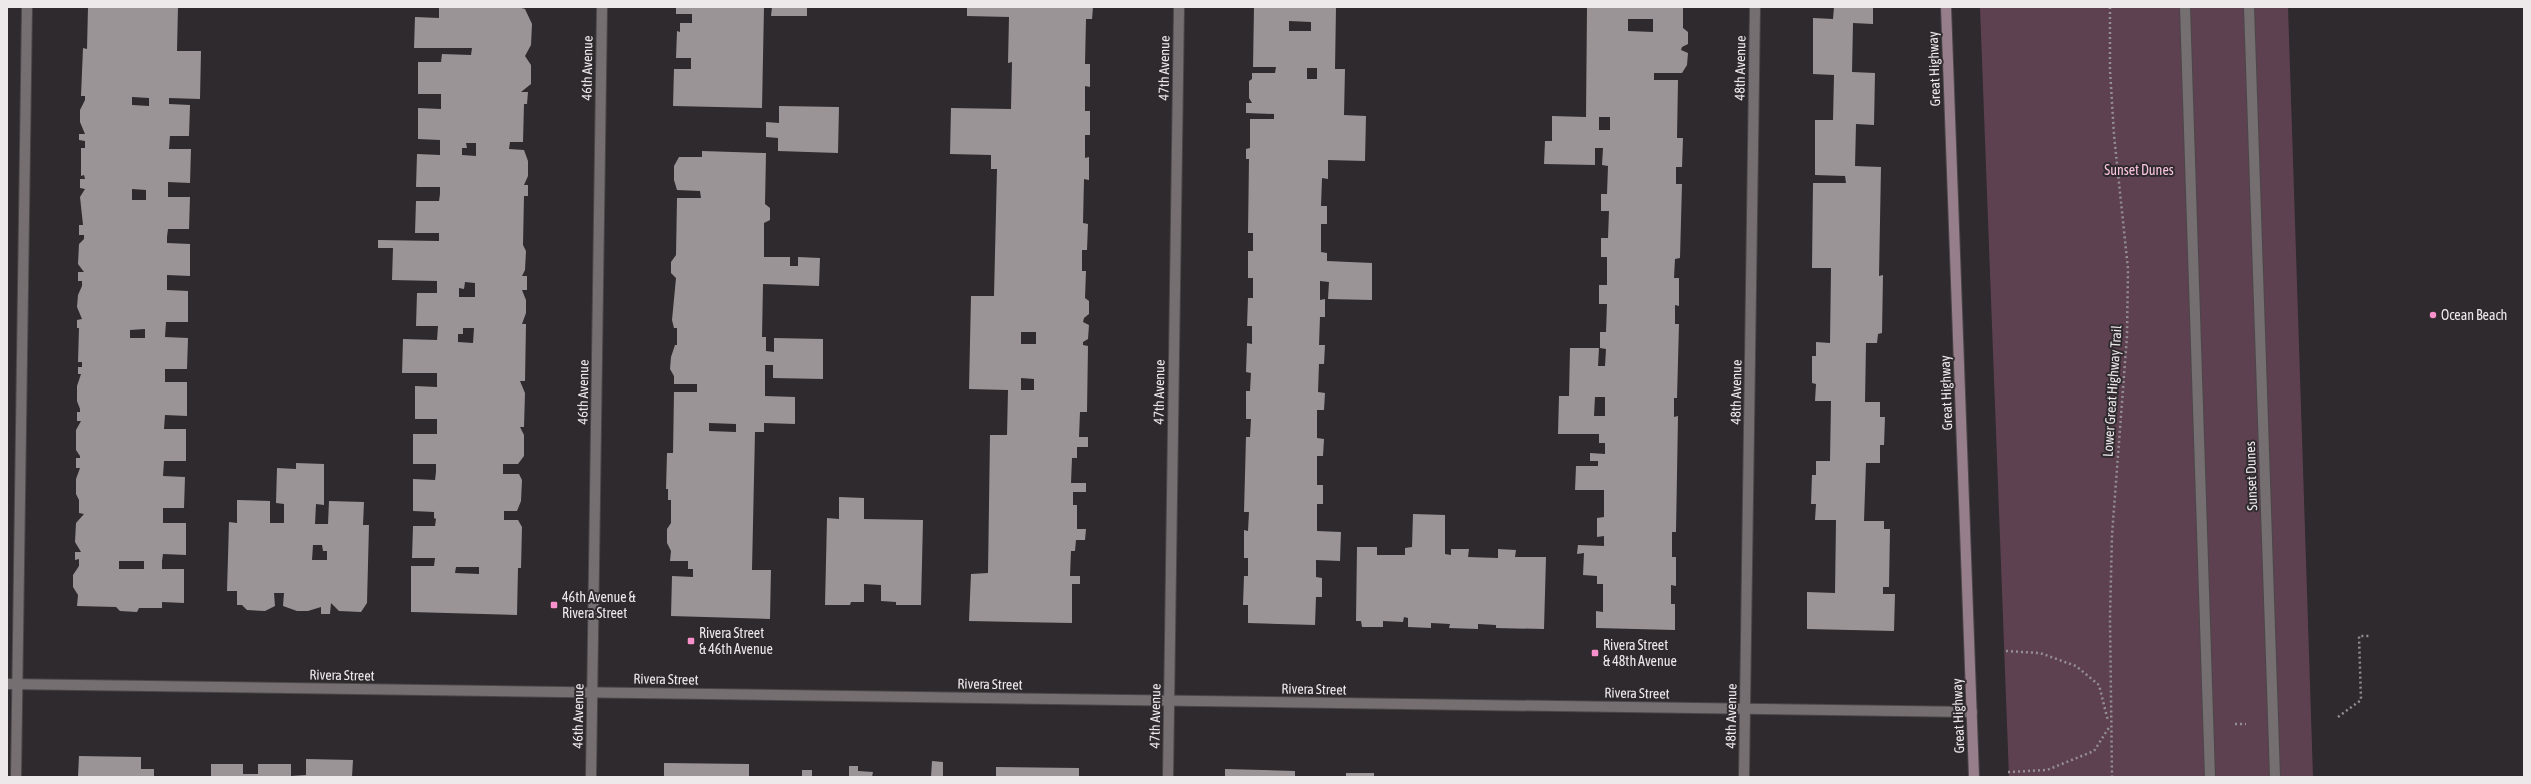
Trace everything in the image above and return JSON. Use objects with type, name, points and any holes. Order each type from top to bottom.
[{"type":"street","points":[[16,777],[12,684],[26,7]]},
{"type":"street","name":"46th Avenue","points":[[591,777],[602,7]]},
{"type":"street","name":"47th Avenue","points":[[1168,777],[1179,7]]},
{"type":"street","name":"48th Avenue","points":[[1744,777],[1755,7]]},
{"type":"street","name":"Great Highway","points":[[1946,7],[1974,777]]},
{"type":"street","points":[[2185,7],[2210,777]]},
{"type":"street","name":"Sunset Dunes","points":[[2249,7],[2275,777]]},
{"type":"street","name":"Rivera Street","points":[[12,684],[1972,712]]},
{"type":"path","name":"Lower Great Highway Trail","points":[[2110,7],[2110,70],[2113,121],[2128,269],[2127,344],[2112,535],[2110,726],[2112,777]]},
{"type":"path","points":[[2338,717],[2361,700],[2359,636],[2371,636]]},
{"type":"path","points":[[2006,651],[2040,653],[2076,666],[2099,685],[2110,726],[2094,751],[2047,770],[2008,772]]},
{"type":"green space","name":"Sunset Dunes","points":[[1980,7],[2288,7],[2313,777],[2009,777]]},
{"type":"building","points":[[88,7],[178,7],[177,51],[201,51],[200,99],[169,98],[169,104],[190,105],[189,136],[170,136],[169,149],[191,149],[190,183],[168,182],[168,197],[190,197],[189,229],[168,229],[167,243],[190,244],[190,276],[167,275],[167,290],[188,291],[188,322],[166,322],[165,337],[188,338],[187,369],[165,369],[165,382],[187,382],[187,416],[165,415],[164,429],[186,429],[186,461],[164,461],[163,476],[185,477],[184,508],[163,508],[163,523],[186,523],[186,555],[163,554],[162,569],[184,569],[184,603],[162,602],[162,608],[139,608],[137,612],[120,611],[116,607],[77,606],[78,595],[73,587],[73,575],[79,566],[79,559],[75,560],[75,552],[81,552],[75,542],[76,523],[84,514],[79,513],[79,500],[76,494],[76,479],[80,468],[76,468],[76,458],[80,458],[80,456],[76,450],[76,430],[81,421],[77,421],[77,412],[80,412],[80,409],[77,401],[77,386],[81,374],[78,374],[78,367],[82,367],[82,362],[78,362],[79,328],[77,328],[77,320],[82,319],[77,307],[78,295],[82,286],[82,281],[78,281],[78,272],[84,272],[78,264],[79,244],[84,239],[84,235],[79,235],[79,225],[83,225],[80,197],[85,189],[80,188],[80,179],[85,179],[84,175],[81,176],[81,148],[85,148],[85,141],[79,140],[79,134],[85,134],[80,122],[80,110],[85,100],[85,96],[81,96],[83,48],[87,49]],"holes":[[[132,97],[149,98],[149,106],[132,105]],[[132,189],[146,190],[146,200],[132,200]],[[145,329],[145,338],[130,338],[130,330]],[[119,561],[144,561],[144,569],[119,569]]]},
{"type":"building","points":[[439,7],[518,7],[525,9],[532,24],[531,45],[525,56],[531,65],[531,84],[521,92],[528,92],[527,104],[524,104],[523,142],[510,142],[509,149],[524,150],[528,161],[528,176],[524,185],[528,185],[528,196],[524,196],[523,245],[526,251],[525,270],[522,276],[527,276],[527,290],[522,290],[526,300],[526,313],[522,324],[526,324],[525,381],[520,381],[525,393],[524,427],[520,427],[524,435],[524,456],[518,464],[503,464],[503,474],[519,474],[522,480],[521,501],[517,511],[504,511],[504,520],[518,520],[522,527],[521,568],[518,568],[517,615],[411,612],[411,566],[434,566],[435,558],[412,558],[413,526],[435,526],[436,519],[434,518],[434,512],[413,511],[413,479],[435,480],[436,464],[413,464],[413,434],[437,434],[437,419],[415,419],[415,386],[437,387],[437,373],[402,373],[403,339],[437,340],[438,326],[416,326],[417,293],[437,293],[437,281],[392,280],[393,248],[378,248],[378,240],[439,241],[439,233],[415,233],[416,201],[439,201],[440,194],[440,187],[416,187],[417,154],[440,155],[440,140],[418,139],[418,108],[441,109],[441,94],[418,94],[418,62],[441,62],[442,54],[471,55],[472,48],[414,48],[415,17],[439,18]],"holes":[[[466,143],[476,143],[476,156],[462,155],[462,148],[467,148]],[[465,282],[475,283],[475,297],[459,297],[459,288],[464,289]],[[463,328],[474,328],[473,343],[458,342],[458,334],[463,334]],[[456,567],[479,567],[479,574],[455,573]]]},
{"type":"building","points":[[676,7],[764,7],[762,108],[673,106],[674,69],[691,69],[691,58],[676,58],[677,31],[680,32],[680,23],[692,23],[692,14],[676,14]]},
{"type":"building","points":[[772,7],[807,7],[807,16],[771,16]]},
{"type":"building","points":[[967,7],[1093,7],[1092,19],[1086,19],[1085,64],[1090,64],[1090,87],[1085,86],[1085,111],[1090,111],[1090,135],[1085,135],[1085,158],[1089,157],[1089,180],[1084,179],[1083,223],[1088,224],[1087,250],[1082,250],[1082,271],[1086,271],[1085,298],[1089,301],[1089,314],[1084,318],[1083,322],[1089,325],[1088,339],[1083,342],[1083,345],[1088,346],[1087,412],[1080,412],[1079,437],[1088,437],[1088,447],[1077,447],[1077,458],[1072,458],[1071,483],[1086,483],[1086,492],[1073,492],[1073,505],[1077,505],[1077,529],[1086,529],[1085,540],[1076,540],[1075,551],[1071,551],[1070,576],[1080,576],[1080,584],[1072,584],[1072,623],[969,621],[971,574],[988,573],[990,435],[1007,435],[1008,390],[969,389],[971,296],[994,296],[997,169],[991,169],[991,155],[950,154],[951,108],[1011,109],[1012,62],[1008,63],[1009,17],[967,16]],"holes":[[[1021,332],[1036,332],[1036,344],[1021,344]],[[1021,378],[1034,379],[1034,390],[1021,390]]]},
{"type":"building","points":[[1254,7],[1336,7],[1335,69],[1345,69],[1344,115],[1366,116],[1365,161],[1328,160],[1328,179],[1322,178],[1321,206],[1327,206],[1327,224],[1321,224],[1321,252],[1327,253],[1327,261],[1372,263],[1372,300],[1328,299],[1329,282],[1320,281],[1320,300],[1325,299],[1325,317],[1320,317],[1319,345],[1325,345],[1324,364],[1319,364],[1318,392],[1325,393],[1324,410],[1317,410],[1317,438],[1324,439],[1323,456],[1317,456],[1317,485],[1323,485],[1323,504],[1317,504],[1317,531],[1341,532],[1340,561],[1316,560],[1316,577],[1322,578],[1322,597],[1316,597],[1315,625],[1248,623],[1248,605],[1243,605],[1244,576],[1248,576],[1248,558],[1244,558],[1244,530],[1248,531],[1249,512],[1244,512],[1246,437],[1250,437],[1251,419],[1246,419],[1246,391],[1250,391],[1251,373],[1246,372],[1247,343],[1252,344],[1252,326],[1247,326],[1248,298],[1253,298],[1253,278],[1248,278],[1248,251],[1253,251],[1253,233],[1248,233],[1249,159],[1246,159],[1246,149],[1250,148],[1250,119],[1274,119],[1274,114],[1246,113],[1246,103],[1252,103],[1249,98],[1249,81],[1252,79],[1252,73],[1275,73],[1276,67],[1253,67]],"holes":[[[1289,21],[1311,22],[1311,31],[1289,31]],[[1307,68],[1317,68],[1317,79],[1307,79]]]},
{"type":"building","points":[[1587,7],[1683,7],[1683,28],[1688,32],[1688,44],[1682,47],[1681,50],[1688,53],[1687,65],[1682,73],[1654,73],[1654,80],[1678,80],[1677,138],[1683,138],[1682,167],[1676,167],[1676,184],[1682,184],[1680,258],[1675,259],[1674,278],[1679,278],[1679,306],[1675,305],[1675,324],[1679,324],[1677,398],[1674,398],[1674,417],[1678,416],[1676,532],[1672,532],[1672,557],[1676,557],[1676,586],[1671,585],[1671,604],[1675,604],[1675,630],[1596,628],[1596,611],[1603,612],[1603,584],[1597,584],[1597,576],[1583,575],[1584,553],[1577,554],[1578,545],[1604,546],[1604,536],[1597,537],[1597,518],[1604,517],[1604,490],[1575,490],[1576,466],[1598,466],[1598,461],[1590,461],[1590,453],[1605,454],[1605,443],[1599,443],[1599,434],[1558,434],[1559,396],[1569,396],[1570,348],[1599,348],[1598,366],[1605,366],[1606,349],[1600,348],[1600,332],[1606,332],[1607,304],[1599,304],[1599,285],[1607,285],[1607,257],[1601,257],[1601,238],[1608,238],[1609,211],[1601,211],[1601,194],[1607,194],[1608,166],[1602,165],[1603,148],[1595,148],[1595,165],[1544,164],[1545,141],[1552,141],[1552,116],[1586,117]],"holes":[[[1628,19],[1653,19],[1653,32],[1628,31]],[[1599,117],[1610,117],[1610,130],[1599,130]],[[1595,397],[1605,397],[1605,416],[1594,416]]]},
{"type":"building","points":[[1834,7],[1873,7],[1873,24],[1853,23],[1852,72],[1875,73],[1874,125],[1856,124],[1855,166],[1881,167],[1879,276],[1883,275],[1882,333],[1878,334],[1877,343],[1866,343],[1865,402],[1880,402],[1880,417],[1885,417],[1884,445],[1880,445],[1880,463],[1866,463],[1864,521],[1884,521],[1884,529],[1890,529],[1889,587],[1883,587],[1883,594],[1895,594],[1894,631],[1807,629],[1807,592],[1835,593],[1836,520],[1815,520],[1816,504],[1811,504],[1812,475],[1816,475],[1816,461],[1830,461],[1831,401],[1815,401],[1816,384],[1812,383],[1812,356],[1816,356],[1816,342],[1830,343],[1831,268],[1812,268],[1813,183],[1846,183],[1845,176],[1815,175],[1815,120],[1833,120],[1834,75],[1813,74],[1813,18],[1833,19]]},
{"type":"building","points":[[779,106],[839,107],[838,153],[778,151],[778,138],[766,137],[766,122],[779,123]]},
{"type":"building","points":[[702,151],[766,153],[765,204],[770,208],[770,220],[764,223],[764,257],[790,257],[790,266],[798,266],[798,257],[820,258],[819,286],[763,284],[762,337],[766,337],[766,351],[774,352],[774,338],[823,339],[823,379],[773,378],[773,365],[765,365],[765,396],[795,397],[795,424],[764,423],[764,432],[755,432],[752,570],[771,570],[770,619],[671,616],[672,576],[693,577],[693,569],[688,569],[688,561],[670,561],[671,551],[667,543],[667,529],[671,523],[671,500],[668,500],[668,489],[666,489],[667,453],[673,453],[674,392],[697,392],[697,384],[674,384],[674,376],[670,369],[671,357],[675,345],[677,345],[677,328],[674,328],[672,320],[676,278],[671,273],[671,262],[676,255],[677,198],[701,198],[700,191],[677,190],[674,180],[674,166],[679,157],[702,157]],"holes":[[[709,423],[736,424],[736,432],[709,431]]]},
{"type":"building","points":[[296,463],[324,464],[324,505],[316,504],[315,524],[328,524],[329,501],[364,502],[363,525],[369,525],[367,603],[361,612],[339,611],[331,603],[330,614],[321,614],[321,607],[308,611],[297,611],[283,606],[284,593],[274,593],[275,606],[265,611],[247,610],[242,605],[237,605],[237,591],[227,591],[229,522],[237,523],[237,500],[270,501],[270,523],[284,523],[284,504],[276,503],[277,468],[296,469]],"holes":[[[313,545],[322,545],[323,551],[327,551],[327,560],[312,560]]]},
{"type":"building","points":[[839,497],[864,498],[864,519],[923,520],[921,605],[896,605],[896,602],[881,601],[881,585],[864,584],[864,602],[851,602],[850,605],[825,605],[827,518],[839,519]]},
{"type":"building","points":[[1413,514],[1445,515],[1445,554],[1451,555],[1451,549],[1469,549],[1468,557],[1498,558],[1498,549],[1516,550],[1515,557],[1546,557],[1544,629],[1496,628],[1496,625],[1478,624],[1478,629],[1449,628],[1450,624],[1431,623],[1431,628],[1408,627],[1408,618],[1404,617],[1403,622],[1383,621],[1383,627],[1362,627],[1361,621],[1356,621],[1357,547],[1377,547],[1377,555],[1405,555],[1405,548],[1412,547]]},
{"type":"building","points":[[79,756],[141,757],[141,769],[154,769],[154,777],[78,777]]},
{"type":"building","points":[[306,759],[353,760],[352,777],[211,777],[211,764],[243,764],[243,774],[258,774],[258,764],[291,764],[291,776],[306,775]]},
{"type":"building","points":[[932,761],[943,762],[943,777],[931,777]]},
{"type":"building","points":[[664,763],[749,764],[749,777],[664,777]]},
{"type":"building","points":[[849,766],[858,766],[858,771],[873,772],[872,777],[849,777]]},
{"type":"building","points":[[996,767],[1079,768],[1079,777],[996,777]]},
{"type":"building","points":[[1225,769],[1295,771],[1295,777],[1225,777]]},
{"type":"building","points":[[802,770],[812,770],[812,777],[802,777]]},
{"type":"building","points":[[1346,773],[1374,773],[1374,777],[1346,777]]},
{"type":"place","name":"Ocean Beach","points":[[2433,315]]},
{"type":"place","name":"46th Avenue & Rivera Street","points":[[554,605]]},
{"type":"place","name":"Rivera Street & 46th Avenue","points":[[691,641]]},
{"type":"place","name":"Rivera Street & 48th Avenue","points":[[1595,653]]}]
